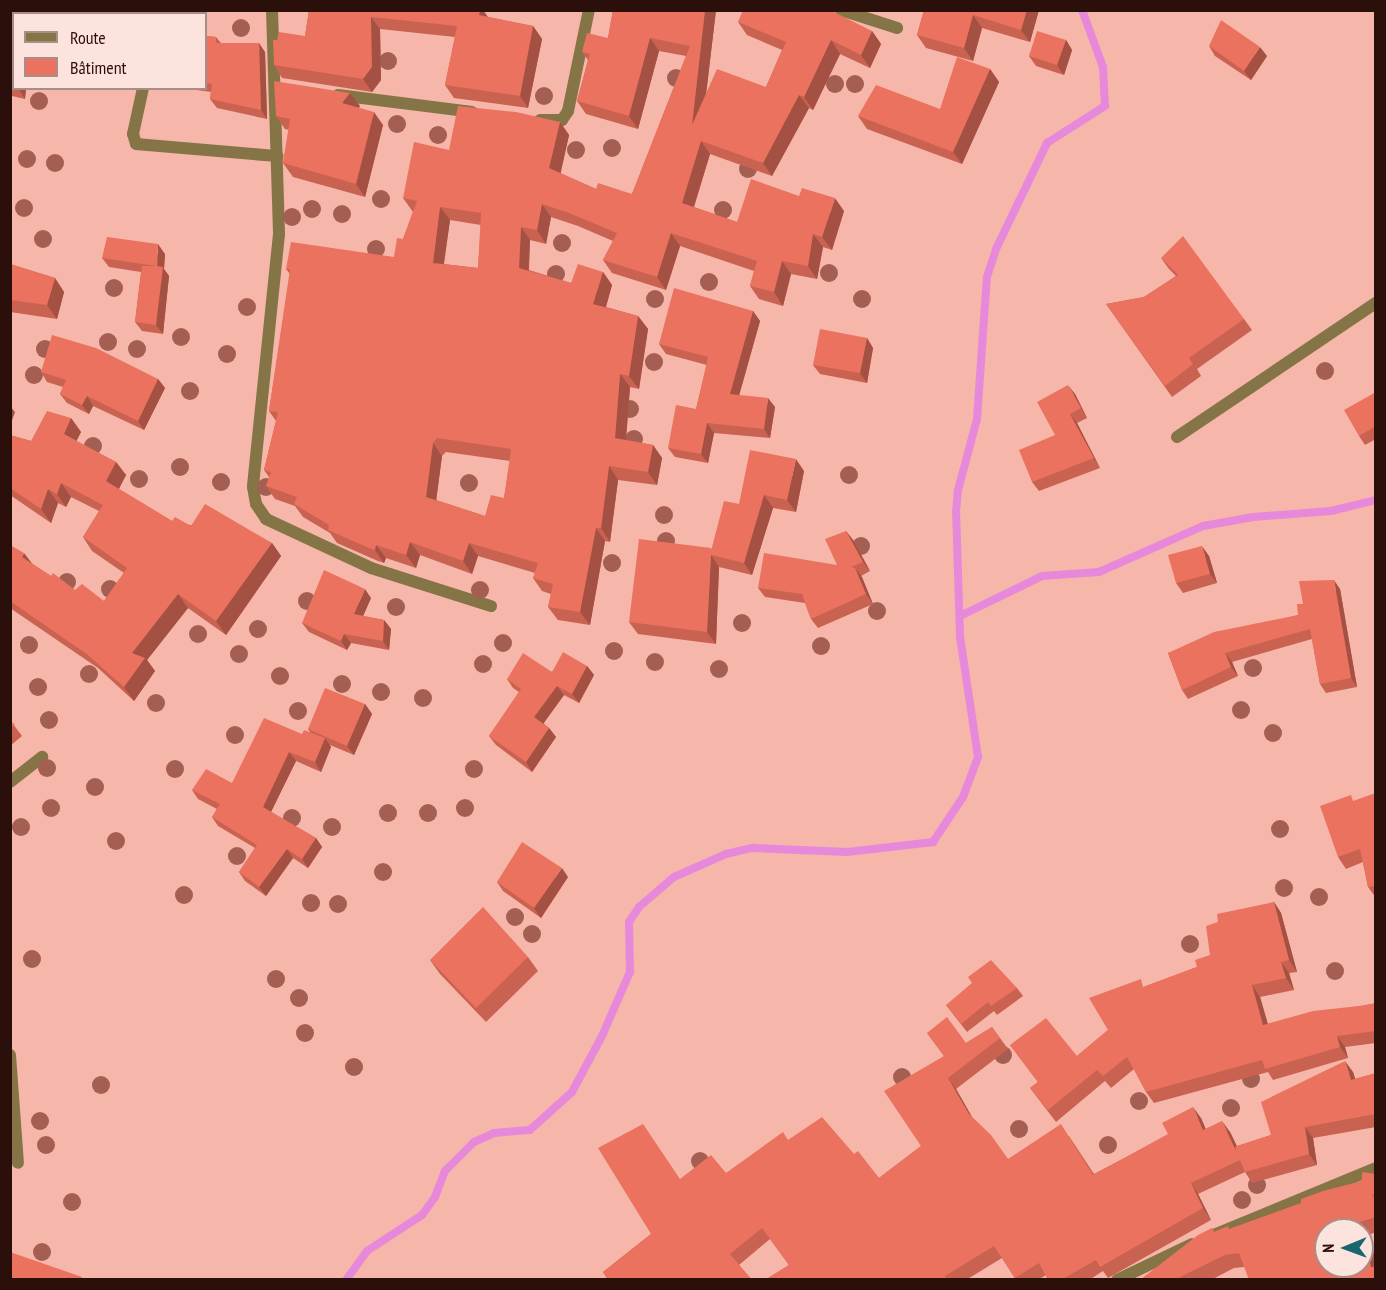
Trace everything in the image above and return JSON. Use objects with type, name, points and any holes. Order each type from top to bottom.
[{"type":"street","points":[[272,10],[280,86],[277,156],[279,234],[253,487],[255,504],[266,519],[371,568],[492,606]]},
{"type":"street","points":[[532,119],[562,120],[568,111],[589,10]]},
{"type":"street","points":[[841,10],[897,28]]},
{"type":"street","points":[[142,90],[133,135],[136,144],[277,156]]},
{"type":"street","points":[[329,93],[486,114]]},
{"type":"street","points":[[1177,437],[1376,303]]},
{"type":"street","points":[[10,782],[42,757]]},
{"type":"street","points":[[10,1055],[18,1163]]},
{"type":"street","points":[[1117,1280],[1295,1199],[1376,1168]]},
{"type":"building","points":[[10,10],[51,12],[12,12],[12,84],[10,84]]},
{"type":"building","points":[[59,10],[69,10],[76,12],[58,12]]},
{"type":"building","points":[[309,10],[480,10],[479,15],[533,26],[520,96],[445,85],[457,26],[371,17],[372,67],[363,79],[274,65],[273,40],[277,40],[279,32],[305,36]]},
{"type":"building","points":[[613,10],[705,10],[692,125],[717,69],[766,87],[786,42],[738,22],[743,10],[830,10],[872,31],[861,55],[831,40],[804,97],[799,95],[763,163],[701,141],[682,203],[737,222],[751,179],[799,196],[802,188],[835,198],[822,237],[813,234],[808,266],[782,261],[774,292],[750,286],[757,261],[671,233],[657,277],[603,260],[617,233],[569,213],[542,204],[537,230],[521,227],[519,268],[571,283],[578,264],[603,272],[593,304],[638,316],[629,376],[620,374],[615,438],[653,445],[648,472],[609,466],[601,528],[596,528],[580,612],[548,607],[553,584],[533,578],[538,563],[469,543],[463,561],[410,542],[406,555],[376,545],[375,550],[328,530],[329,525],[294,504],[297,497],[266,486],[271,472],[264,470],[278,412],[269,411],[290,269],[286,269],[291,242],[394,257],[397,238],[403,239],[417,201],[403,198],[414,142],[449,150],[458,106],[516,112],[560,122],[549,168],[596,189],[598,183],[632,194],[690,46],[650,38],[629,116],[577,101],[590,54],[582,52],[587,33],[608,38]],"holes":[[[440,207],[481,213],[478,268],[433,263]],[[437,438],[511,449],[504,498],[491,495],[485,516],[426,497],[433,443]]]},
{"type":"building","points":[[924,10],[1027,10],[1021,30],[973,15],[964,48],[917,35]]},
{"type":"building","points":[[1221,20],[1260,47],[1244,71],[1209,46]]},
{"type":"building","points":[[1037,31],[1066,40],[1057,65],[1029,56]]},
{"type":"building","points":[[207,36],[216,37],[216,43],[259,43],[261,110],[210,99],[212,84],[207,83]]},
{"type":"building","points":[[957,57],[990,69],[953,152],[858,116],[876,85],[940,109]]},
{"type":"building","points":[[274,81],[350,93],[342,103],[374,112],[356,184],[283,163],[290,119],[276,116]]},
{"type":"building","points":[[1183,236],[1244,319],[1189,358],[1193,364],[1165,386],[1106,304],[1144,297],[1178,275],[1161,258]]},
{"type":"building","points":[[107,237],[158,244],[157,266],[163,267],[156,325],[135,322],[142,266],[156,266],[102,258]]},
{"type":"building","points":[[10,264],[55,278],[47,305],[10,300]]},
{"type":"building","points":[[674,288],[753,311],[730,394],[768,398],[764,429],[707,423],[701,454],[668,448],[676,405],[696,409],[708,357],[659,344]]},
{"type":"building","points":[[820,329],[867,338],[860,373],[813,365]]},
{"type":"building","points":[[52,335],[96,348],[158,379],[138,421],[87,396],[82,405],[60,394],[66,380],[41,372]]},
{"type":"building","points":[[1068,385],[1081,408],[1070,414],[1094,458],[1032,482],[1019,450],[1055,435],[1037,402]]},
{"type":"building","points":[[1376,392],[1376,426],[1359,436],[1344,410]]},
{"type":"building","points":[[47,411],[71,418],[64,434],[116,462],[106,481],[172,521],[175,517],[191,526],[205,504],[272,543],[216,621],[178,594],[132,653],[145,658],[124,687],[88,655],[10,601],[10,545],[24,553],[22,557],[51,576],[53,573],[75,590],[82,584],[104,601],[127,568],[83,537],[103,505],[61,483],[57,494],[48,489],[41,509],[10,488],[10,435],[31,441]]},
{"type":"building","points":[[750,450],[796,459],[787,500],[764,495],[744,563],[711,555],[707,632],[629,622],[639,539],[711,548],[711,551],[724,501],[739,504]]},
{"type":"building","points":[[846,531],[863,562],[851,567],[855,568],[866,594],[811,619],[802,594],[758,588],[764,553],[837,565],[825,539]]},
{"type":"building","points":[[1202,546],[1210,574],[1176,583],[1168,555]]},
{"type":"building","points":[[324,570],[365,589],[354,614],[384,620],[383,641],[344,634],[341,641],[302,623]]},
{"type":"building","points":[[1334,580],[1351,678],[1320,684],[1310,629],[1225,653],[1231,667],[1182,690],[1168,653],[1214,632],[1298,615],[1297,604],[1303,604],[1299,581]]},
{"type":"building","points":[[563,652],[587,666],[572,694],[557,686],[534,717],[549,728],[526,762],[489,736],[521,689],[507,679],[523,653],[552,672]]},
{"type":"building","points":[[325,688],[365,704],[347,746],[308,729]]},
{"type":"building","points":[[264,718],[302,734],[304,730],[325,738],[315,762],[289,752],[263,807],[316,838],[302,859],[287,849],[259,887],[239,872],[257,845],[212,817],[220,804],[192,790],[206,769],[232,783]]},
{"type":"building","points":[[1376,793],[1376,886],[1368,887],[1360,849],[1338,857],[1320,806],[1351,795],[1353,801]]},
{"type":"building","points":[[522,842],[562,868],[534,908],[497,882]]},
{"type":"building","points":[[1274,902],[1289,960],[1281,962],[1286,978],[1252,985],[1263,1025],[1313,1011],[1376,1003],[1376,1031],[1337,1036],[1340,1047],[1265,1069],[1262,1060],[1146,1092],[1127,1057],[1103,1076],[1097,1070],[1048,1110],[1030,1088],[1038,1082],[1010,1045],[1046,1018],[1077,1056],[1108,1030],[1089,998],[1141,979],[1143,987],[1197,967],[1195,960],[1210,955],[1206,926],[1218,922],[1217,914]]},
{"type":"building","points":[[483,907],[528,957],[476,1008],[430,960]]},
{"type":"building","points":[[991,960],[1017,988],[991,1006],[988,1002],[961,1024],[946,1005],[972,983],[968,977]]},
{"type":"building","points":[[947,1017],[966,1043],[992,1027],[1000,1038],[948,1078],[969,1114],[991,1135],[1008,1159],[1061,1124],[1093,1175],[1168,1134],[1162,1123],[1193,1107],[1203,1130],[1222,1121],[1236,1151],[1235,1147],[1271,1135],[1261,1102],[1345,1061],[1351,1080],[1376,1073],[1376,1114],[1305,1127],[1309,1154],[1245,1172],[1240,1160],[1191,1183],[1203,1208],[1100,1267],[1096,1260],[1061,1280],[1048,1280],[1039,1263],[1015,1278],[994,1246],[945,1276],[947,1280],[765,1280],[789,1265],[762,1228],[730,1254],[752,1280],[609,1280],[603,1272],[651,1234],[598,1148],[643,1124],[680,1179],[711,1155],[726,1173],[783,1132],[788,1140],[822,1117],[854,1154],[858,1151],[879,1178],[921,1146],[884,1091],[944,1056],[927,1033]]},
{"type":"building","points":[[1362,1172],[1376,1174],[1376,1194],[1372,1194],[1376,1203],[1376,1217],[1314,1218],[1314,1278],[1374,1278],[1374,1267],[1376,1267],[1376,1280],[1249,1280],[1239,1253],[1225,1255],[1174,1280],[1140,1280],[1198,1235],[1212,1228],[1214,1232],[1228,1226],[1229,1229],[1301,1203],[1301,1199],[1323,1191],[1362,1181]]},
{"type":"building","points":[[10,1252],[82,1277],[81,1280],[10,1280]]},
{"type":"waterway","points":[[346,1280],[367,1251],[422,1215],[435,1197],[445,1171],[474,1142],[494,1133],[530,1130],[572,1092],[602,1036],[630,972],[629,922],[639,907],[674,877],[726,854],[753,848],[847,852],[933,842],[963,797],[978,757],[960,636],[956,512],[958,490],[977,419],[987,277],[996,249],[1047,143],[1105,106],[1103,67],[1082,10]]},
{"type":"waterway","points":[[960,616],[1042,576],[1099,572],[1203,526],[1253,517],[1331,511],[1376,500]]}]
